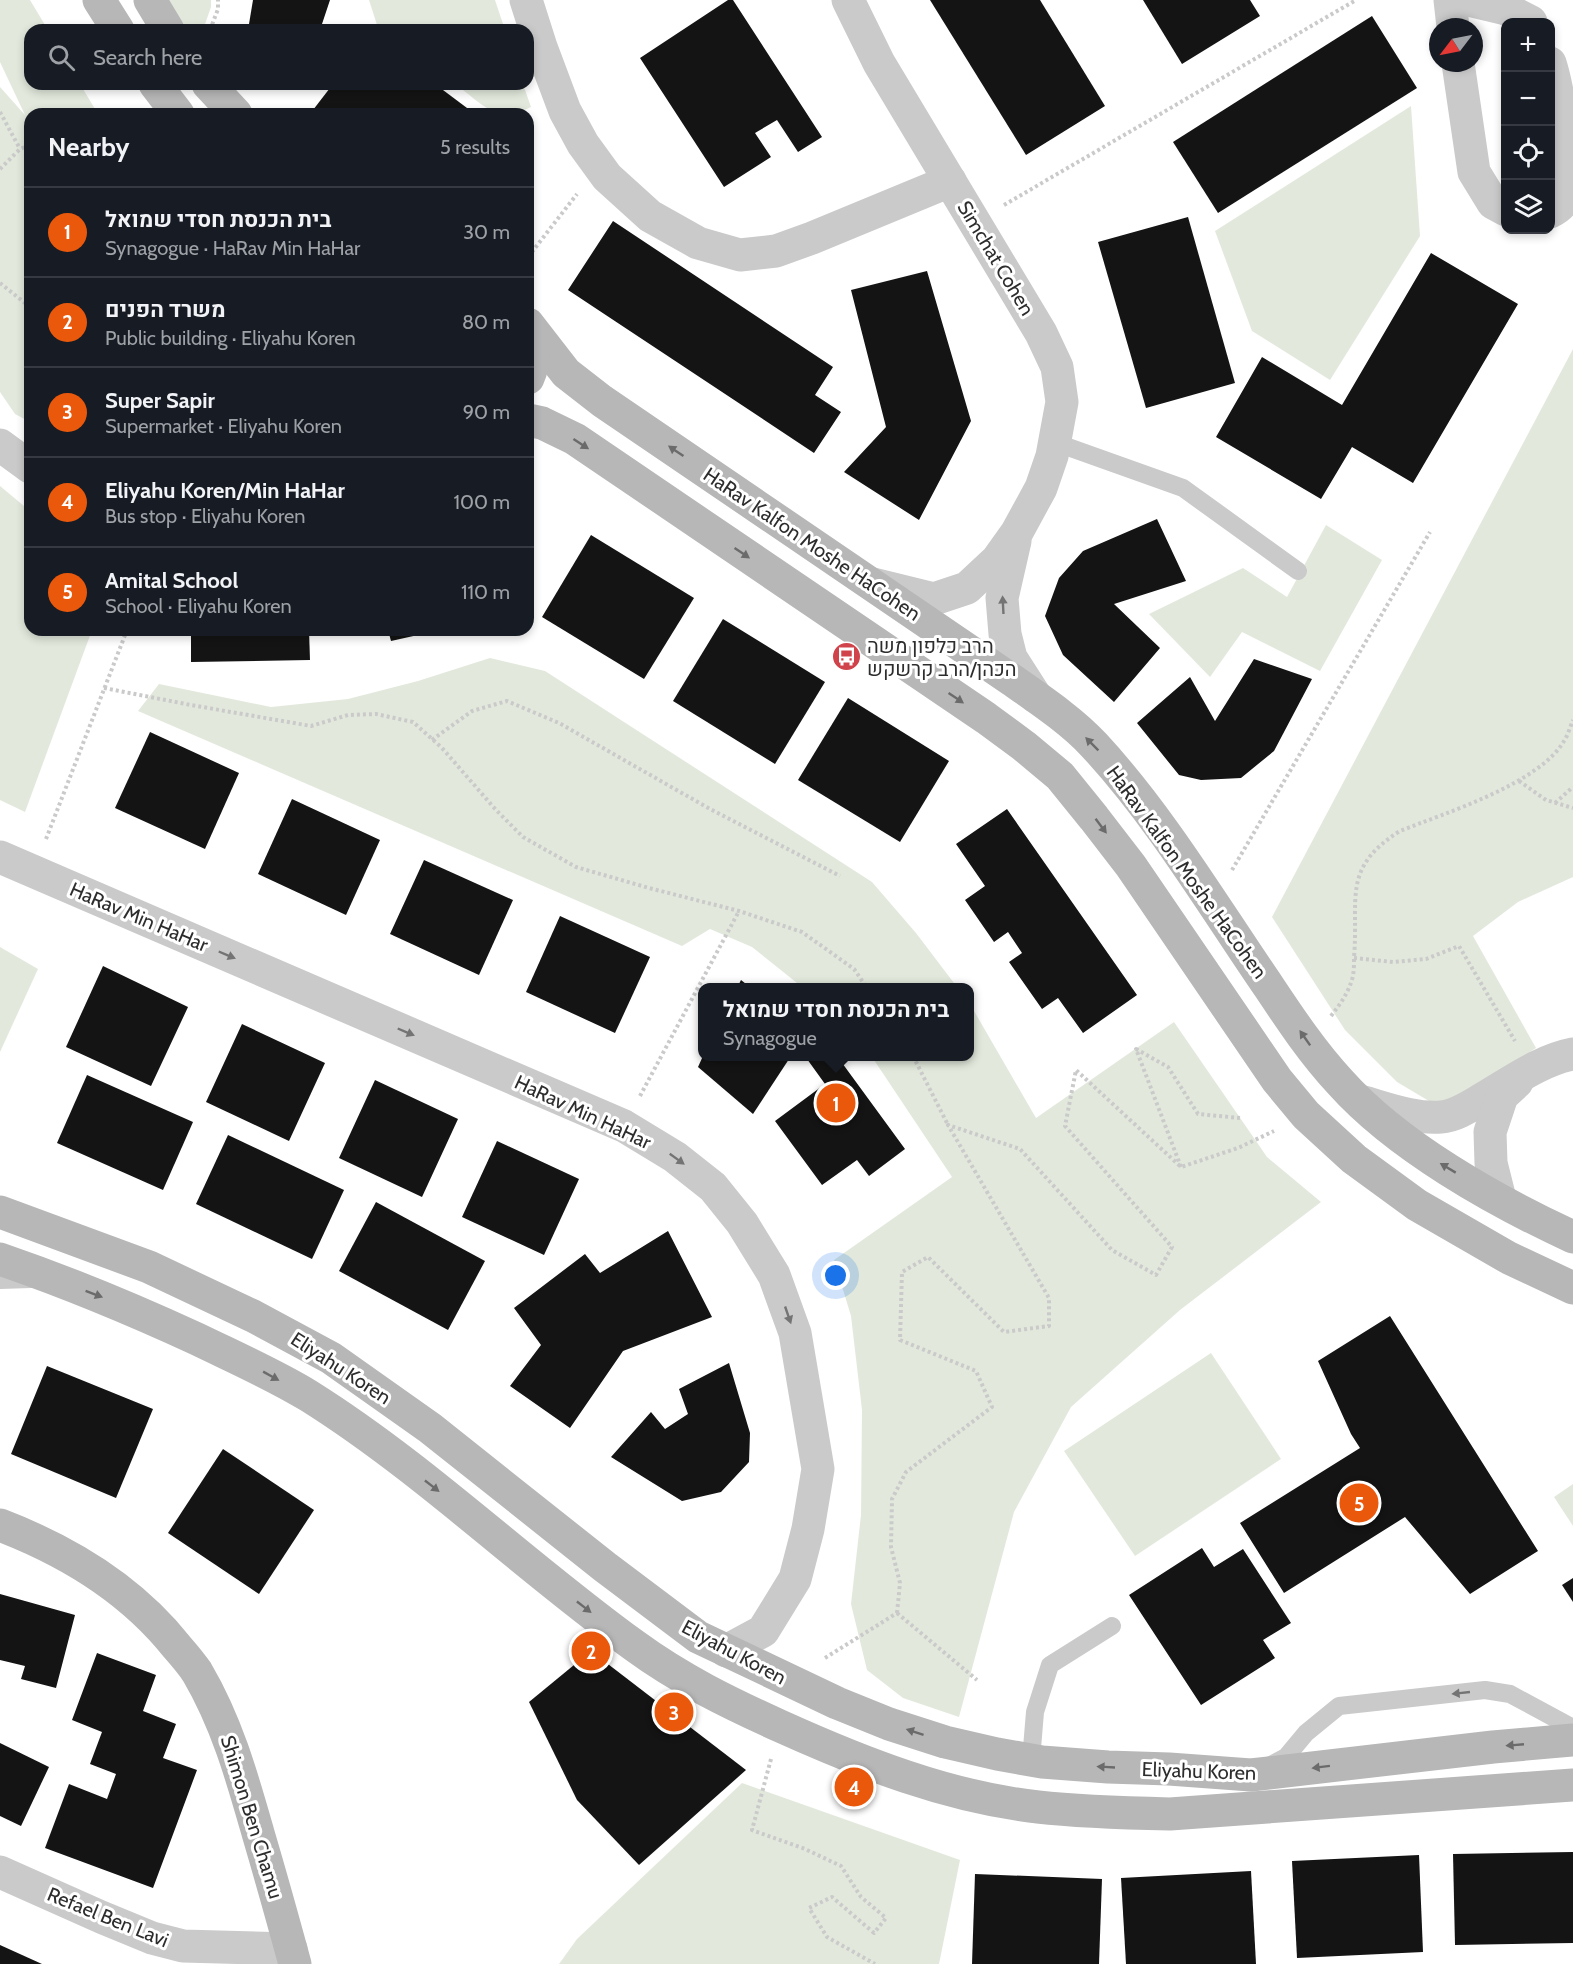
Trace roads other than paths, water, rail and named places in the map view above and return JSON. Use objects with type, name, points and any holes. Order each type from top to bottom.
[{"type":"street","points":[[99,0],[114,24]]},
{"type":"street","points":[[150,0],[164,24]]},
{"type":"street","points":[[526,0],[565,111],[583,144],[607,177],[650,216],[698,243],[740,255],[776,252],[950,181]]},
{"type":"street","name":"Simchat Cohen","points":[[848,0],[879,63],[1041,333],[1057,367],[1062,402],[1054,442],[1041,488],[1017,532]]},
{"type":"street","points":[[1450,0],[1452,18]]},
{"type":"street","points":[[1468,0],[1506,9],[1523,18]]},
{"type":"street","points":[[1459,72],[1474,172],[1493,203],[1501,207]]},
{"type":"street","points":[[1553,72],[1569,158],[1567,188],[1562,203],[1555,209]]},
{"type":"street","points":[[160,90],[173,108]]},
{"type":"street","points":[[214,90],[230,108]]},
{"type":"street","name":"HaRav Kalfon Moshe HaCohen","points":[[534,333],[566,373],[602,401],[1036,698],[1093,744],[1131,789],[1168,839],[1309,1045],[1340,1083],[1383,1123],[1442,1165],[1531,1217],[1573,1237]]},
{"type":"street","points":[[534,421],[575,439],[986,718],[1060,776],[1131,866],[1277,1080],[1306,1115],[1354,1159],[1417,1204],[1509,1258],[1573,1288]]},
{"type":"street","points":[[0,444],[24,462]]},
{"type":"street","points":[[872,584],[934,599],[967,588],[997,560],[1017,532]]},
{"type":"street","points":[[1017,532],[1002,598],[1005,634],[1011,658],[1036,698]]},
{"type":"street","name":"HaRav Min HaHar","points":[[0,857],[624,1126],[675,1157],[713,1187],[742,1223],[774,1275],[795,1332],[818,1469],[808,1529],[795,1579],[763,1631],[726,1651]]},
{"type":"street","points":[[1360,1101],[1414,1116],[1443,1117],[1468,1107],[1532,1069],[1573,1054]]},
{"type":"street","points":[[1500,1198],[1491,1163],[1490,1132],[1502,1096],[1532,1069]]},
{"type":"street","name":"Eliyahu Koren","points":[[0,1212],[149,1267],[253,1316],[331,1358],[430,1428],[698,1637],[837,1703],[889,1724],[945,1742],[1031,1760],[1251,1775],[1573,1740]]},
{"type":"street","name":"Eliyahu Koren","points":[[0,1260],[131,1308],[233,1356],[308,1396],[404,1464],[634,1646],[680,1677],[779,1726],[874,1766],[922,1782],[1037,1807],[1170,1814],[1573,1785]]},
{"type":"street","name":"Shimon Ben Chamu","points":[[0,1525],[38,1540],[81,1563],[123,1593],[163,1629],[196,1671],[219,1715],[236,1756],[293,1957]]},
{"type":"street","name":"Refael Ben Lavi","points":[[0,1872],[152,1938],[193,1946],[293,1957]]},
{"type":"lane","points":[[1054,442],[1183,488],[1298,571]]},
{"type":"lane","points":[[0,1280],[53,1278]]},
{"type":"lane","points":[[1031,1760],[1035,1712],[1050,1665],[1112,1626]]},
{"type":"lane","points":[[1251,1775],[1286,1757],[1306,1733],[1339,1706],[1485,1690],[1510,1694],[1573,1728]]},
{"type":"place","name":"הרב כלפון משה הכהן/הרב קרשקש","points":[[846,657]]},
{"type":"place","name":"בית הכנסת חסדי שמואל","points":[[836,1103]]},
{"type":"place","name":"Amital School","points":[[1359,1503]]},
{"type":"place","name":"משרד הפנים","points":[[591,1651]]},
{"type":"place","name":"Super Sapir","points":[[674,1712]]},
{"type":"place","name":"Eliyahu Koren/Min HaHar","points":[[854,1787]]}]
